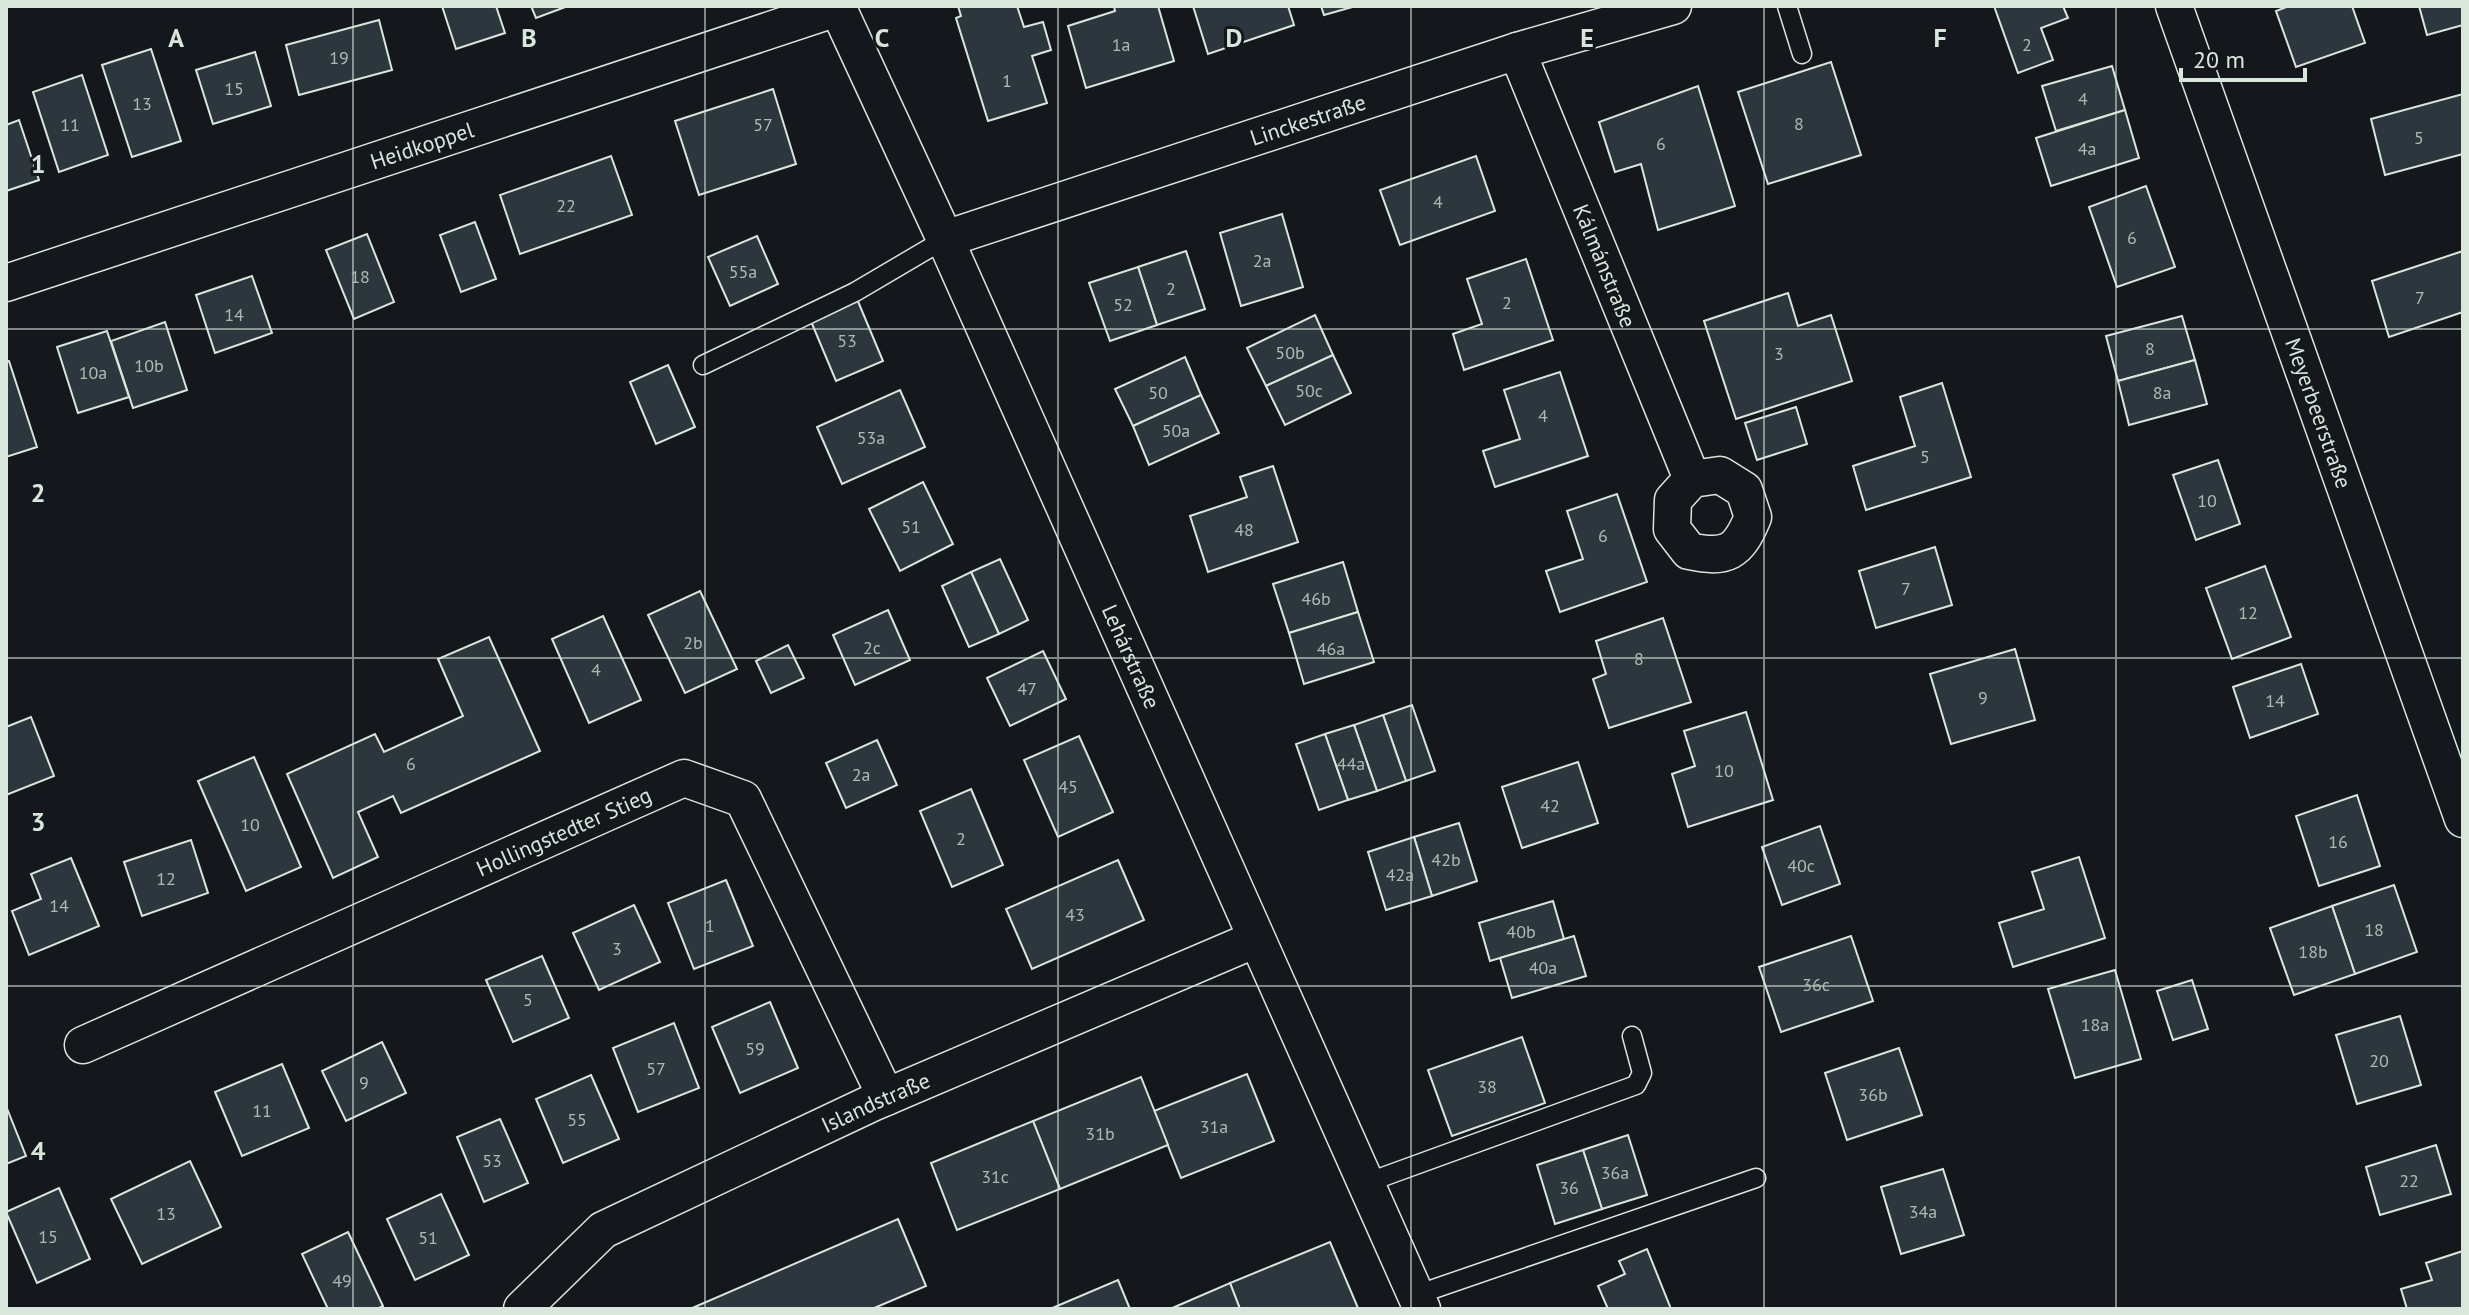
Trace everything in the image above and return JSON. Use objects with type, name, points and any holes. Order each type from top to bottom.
[{"type":"street","name":"Linckestraße","points":[[945,239],[1517,51],[1673,6]]},
{"type":"street","name":"Meyerbeerstraße","points":[[2174,6],[2463,819]]},
{"type":"street","name":"Lehárstraße","points":[[837,7],[945,239],[1419,1302]]},
{"type":"street","name":"Heidkoppel","points":[[6,283],[837,7]]},
{"type":"street","name":"Kálmánstraße","points":[[1517,51],[1692,479]]},
{"type":"street","name":"Hollingstedter Stieg","points":[[83,1045],[684,778],[743,799],[886,1097]]},
{"type":"street","name":"Islandstraße","points":[[522,1309],[603,1230],[886,1097],[1256,939]]},
{"type":"lane","points":[[1787,6],[1802,54]]},
{"type":"lane","points":[[703,365],[855,292],[945,239]]},
{"type":"lane","points":[[1366,1183],[1636,1085],[1642,1073],[1632,1036]]},
{"type":"lane","points":[[1419,1302],[1756,1178]]},
{"type":"building","points":[[442,6],[496,6],[505,33],[456,49]]},
{"type":"building","points":[[531,6],[568,6],[536,18]]},
{"type":"building","points":[[958,6],[1017,6],[1024,27],[1043,22],[1051,50],[1032,56],[1047,103],[988,121],[956,18],[961,16]]},
{"type":"building","points":[[1114,6],[1158,6],[1174,61],[1086,88],[1068,26],[1115,11]]},
{"type":"building","points":[[1193,6],[1288,6],[1294,25],[1208,54]]},
{"type":"building","points":[[1321,6],[1356,6],[1324,15]]},
{"type":"building","points":[[1994,6],[2063,6],[2068,18],[2041,28],[2053,60],[2018,73]]},
{"type":"building","points":[[2289,6],[2352,6],[2365,43],[2296,67],[2276,11]]},
{"type":"building","points":[[2419,6],[2463,6],[2463,25],[2427,35]]},
{"type":"building","points":[[379,20],[392,70],[299,95],[286,45]]},
{"type":"building","points":[[151,49],[181,141],[132,157],[102,65]]},
{"type":"building","points":[[255,52],[271,106],[213,124],[196,70]]},
{"type":"building","points":[[1831,62],[1861,155],[1768,184],[1738,92]]},
{"type":"building","points":[[2112,66],[2125,110],[2056,131],[2042,86]]},
{"type":"building","points":[[82,75],[108,155],[59,172],[33,92]]},
{"type":"building","points":[[1698,86],[1735,206],[1658,230],[1641,164],[1615,172],[1599,122]]},
{"type":"building","points":[[773,89],[796,164],[699,195],[675,121]]},
{"type":"building","points":[[2463,94],[2463,154],[2385,175],[2371,119]]},
{"type":"building","points":[[2125,110],[2139,158],[2051,186],[2036,138]]},
{"type":"building","points":[[19,120],[39,180],[6,191],[6,125]]},
{"type":"building","points":[[611,156],[632,215],[520,254],[500,195]]},
{"type":"building","points":[[1476,156],[1495,211],[1400,245],[1380,190]]},
{"type":"building","points":[[2146,186],[2175,267],[2117,287],[2089,207]]},
{"type":"building","points":[[1282,214],[1303,287],[1241,306],[1220,233]]},
{"type":"building","points":[[475,222],[496,279],[461,292],[440,235]]},
{"type":"building","points":[[367,234],[394,302],[354,319],[326,250]]},
{"type":"building","points":[[757,236],[778,284],[730,306],[708,257]]},
{"type":"building","points":[[1186,251],[1205,309],[1157,325],[1138,267]]},
{"type":"building","points":[[2463,251],[2463,312],[2389,337],[2372,281]]},
{"type":"building","points":[[1526,259],[1553,340],[1464,370],[1453,334],[1482,324],[1467,279]]},
{"type":"building","points":[[1138,267],[1157,325],[1110,341],[1089,283]]},
{"type":"building","points":[[252,276],[272,333],[215,353],[196,295]]},
{"type":"building","points":[[1788,293],[1798,326],[1831,315],[1852,381],[1736,419],[1704,321]]},
{"type":"building","points":[[857,299],[883,361],[836,381],[810,319]]},
{"type":"building","points":[[1315,315],[1333,355],[1266,386],[1247,348]]},
{"type":"building","points":[[2182,316],[2195,360],[2118,381],[2106,336]]},
{"type":"building","points":[[165,322],[187,390],[133,408],[111,341]]},
{"type":"building","points":[[107,331],[129,397],[78,413],[57,347]]},
{"type":"building","points":[[1333,355],[1351,393],[1285,425],[1266,386]]},
{"type":"building","points":[[1185,357],[1201,395],[1133,426],[1115,389]]},
{"type":"building","points":[[2195,360],[2207,404],[2129,425],[2118,381]]},
{"type":"building","points":[[9,361],[37,447],[6,457],[6,362]]},
{"type":"building","points":[[668,365],[695,427],[656,444],[630,382]]},
{"type":"building","points":[[1560,372],[1588,456],[1495,487],[1483,451],[1520,439],[1504,390]]},
{"type":"building","points":[[1942,383],[1971,477],[1866,510],[1853,466],[1915,446],[1900,397]]},
{"type":"building","points":[[900,390],[925,447],[842,484],[817,427]]},
{"type":"building","points":[[1201,395],[1219,433],[1149,465],[1133,426]]},
{"type":"building","points":[[1796,407],[1807,444],[1757,460],[1745,423]]},
{"type":"building","points":[[2218,460],[2240,524],[2196,540],[2173,475]]},
{"type":"building","points":[[1273,466],[1298,542],[1208,572],[1190,516],[1247,497],[1240,477]]},
{"type":"building","points":[[923,482],[953,544],[900,571],[869,509]]},
{"type":"building","points":[[1617,494],[1647,582],[1560,612],[1546,571],[1583,559],[1567,511]]},
{"type":"building","points":[[1935,547],[1952,605],[1876,628],[1859,571]]},
{"type":"building","points":[[1000,559],[1028,620],[999,634],[971,572]]},
{"type":"building","points":[[1343,562],[1358,612],[1289,633],[1273,584]]},
{"type":"building","points":[[2265,566],[2291,637],[2232,659],[2206,588]]},
{"type":"building","points":[[971,572],[999,634],[969,647],[942,586]]},
{"type":"building","points":[[700,591],[737,669],[685,693],[648,615]]},
{"type":"building","points":[[888,610],[910,660],[855,685],[833,635]]},
{"type":"building","points":[[1358,612],[1374,662],[1304,684],[1289,633]]},
{"type":"building","points":[[603,616],[641,700],[589,723],[552,639]]},
{"type":"building","points":[[1663,618],[1691,702],[1609,728],[1593,679],[1606,674],[1596,641]]},
{"type":"building","points":[[489,637],[540,751],[401,813],[393,796],[358,812],[378,857],[333,878],[287,774],[375,734],[384,752],[463,716],[438,659]]},
{"type":"building","points":[[788,645],[804,678],[771,693],[756,661]]},
{"type":"building","points":[[2015,649],[2035,720],[1951,744],[1930,674]]},
{"type":"building","points":[[1043,651],[1066,699],[1010,726],[987,678]]},
{"type":"building","points":[[2301,664],[2318,714],[2250,738],[2233,687]]},
{"type":"building","points":[[1412,705],[1435,771],[1406,781],[1383,715]]},
{"type":"building","points":[[1746,712],[1773,800],[1688,827],[1672,774],[1695,766],[1684,731]]},
{"type":"building","points":[[1383,715],[1406,781],[1377,791],[1354,725]]},
{"type":"building","points":[[31,717],[54,776],[6,795],[6,727]]},
{"type":"building","points":[[1354,725],[1377,791],[1348,800],[1325,734]]},
{"type":"building","points":[[1325,734],[1348,800],[1319,810],[1296,744]]},
{"type":"building","points":[[1079,736],[1113,812],[1058,837],[1024,760]]},
{"type":"building","points":[[877,740],[897,785],[846,808],[826,763]]},
{"type":"building","points":[[254,757],[301,867],[246,891],[198,781]]},
{"type":"building","points":[[1578,762],[1598,823],[1522,848],[1502,787]]},
{"type":"building","points":[[971,789],[1003,865],[952,887],[920,811]]},
{"type":"building","points":[[2357,795],[2380,866],[2319,886],[2296,816]]},
{"type":"building","points":[[1459,823],[1477,881],[1432,896],[1414,837]]},
{"type":"building","points":[[1820,826],[1840,884],[1782,905],[1762,847]]},
{"type":"building","points":[[1414,837],[1432,896],[1386,910],[1368,852]]},
{"type":"building","points":[[191,840],[208,893],[142,916],[124,862]]},
{"type":"building","points":[[2079,857],[2105,938],[2013,967],[1999,923],[2044,909],[2032,872]]},
{"type":"building","points":[[71,858],[99,926],[29,955],[12,911],[41,899],[31,874]]},
{"type":"building","points":[[1118,860],[1144,920],[1032,969],[1006,909]]},
{"type":"building","points":[[726,880],[753,946],[694,969],[668,903]]},
{"type":"building","points":[[2394,885],[2417,952],[2355,974],[2332,906]]},
{"type":"building","points":[[1553,901],[1564,939],[1490,961],[1479,923]]},
{"type":"building","points":[[634,905],[660,962],[599,990],[573,933]]},
{"type":"building","points":[[2332,906],[2355,974],[2294,995],[2270,928]]},
{"type":"building","points":[[1574,936],[1586,976],[1512,998],[1500,958]]},
{"type":"building","points":[[1851,936],[1873,1001],[1781,1032],[1759,967]]},
{"type":"building","points":[[542,956],[569,1018],[513,1042],[486,980]]},
{"type":"building","points":[[2115,970],[2141,1059],[2075,1078],[2048,989]]},
{"type":"building","points":[[2192,980],[2208,1029],[2173,1040],[2157,991]]},
{"type":"building","points":[[770,1002],[798,1068],[740,1093],[712,1027]]},
{"type":"building","points":[[2400,1016],[2421,1085],[2357,1104],[2336,1035]]},
{"type":"building","points":[[674,1023],[699,1088],[638,1112],[613,1048]]},
{"type":"building","points":[[1522,1037],[1545,1103],[1452,1136],[1428,1070]]},
{"type":"building","points":[[382,1042],[406,1093],[346,1121],[322,1071]]},
{"type":"building","points":[[1899,1048],[1922,1115],[1847,1140],[1825,1073]]},
{"type":"building","points":[[282,1064],[309,1128],[242,1156],[215,1092]]},
{"type":"building","points":[[1247,1074],[1274,1141],[1181,1178],[1154,1111]]},
{"type":"building","points":[[591,1075],[619,1139],[563,1163],[536,1099]]},
{"type":"building","points":[[1141,1077],[1168,1145],[1060,1189],[1033,1121]]},
{"type":"building","points":[[6,1106],[26,1156],[6,1164]]},
{"type":"building","points":[[500,1119],[528,1183],[484,1202],[457,1137]]},
{"type":"building","points":[[1033,1121],[1060,1189],[957,1230],[931,1163]]},
{"type":"building","points":[[1628,1135],[1647,1195],[1602,1209],[1583,1150]]},
{"type":"building","points":[[2436,1145],[2451,1194],[2380,1215],[2366,1167]]},
{"type":"building","points":[[1583,1150],[1602,1209],[1555,1224],[1537,1165]]},
{"type":"building","points":[[190,1161],[221,1227],[142,1264],[111,1199]]},
{"type":"building","points":[[1943,1169],[1964,1235],[1901,1254],[1881,1187]]},
{"type":"building","points":[[59,1188],[90,1259],[37,1283],[6,1212]]},
{"type":"building","points":[[441,1194],[469,1255],[415,1280],[387,1219]]},
{"type":"building","points":[[898,1219],[926,1286],[872,1309],[690,1309]]},
{"type":"building","points":[[348,1232],[383,1306],[377,1309],[328,1309],[302,1254]]},
{"type":"building","points":[[1330,1242],[1358,1308],[1240,1309],[1230,1283]]},
{"type":"building","points":[[1647,1249],[1671,1309],[1608,1309],[1598,1286],[1625,1274],[1619,1261]]},
{"type":"building","points":[[2463,1251],[2463,1309],[2407,1309],[2401,1289],[2432,1280],[2426,1263]]},
{"type":"building","points":[[1118,1280],[1130,1309],[1050,1309]]},
{"type":"building","points":[[1230,1283],[1240,1309],[1170,1309]]}]
